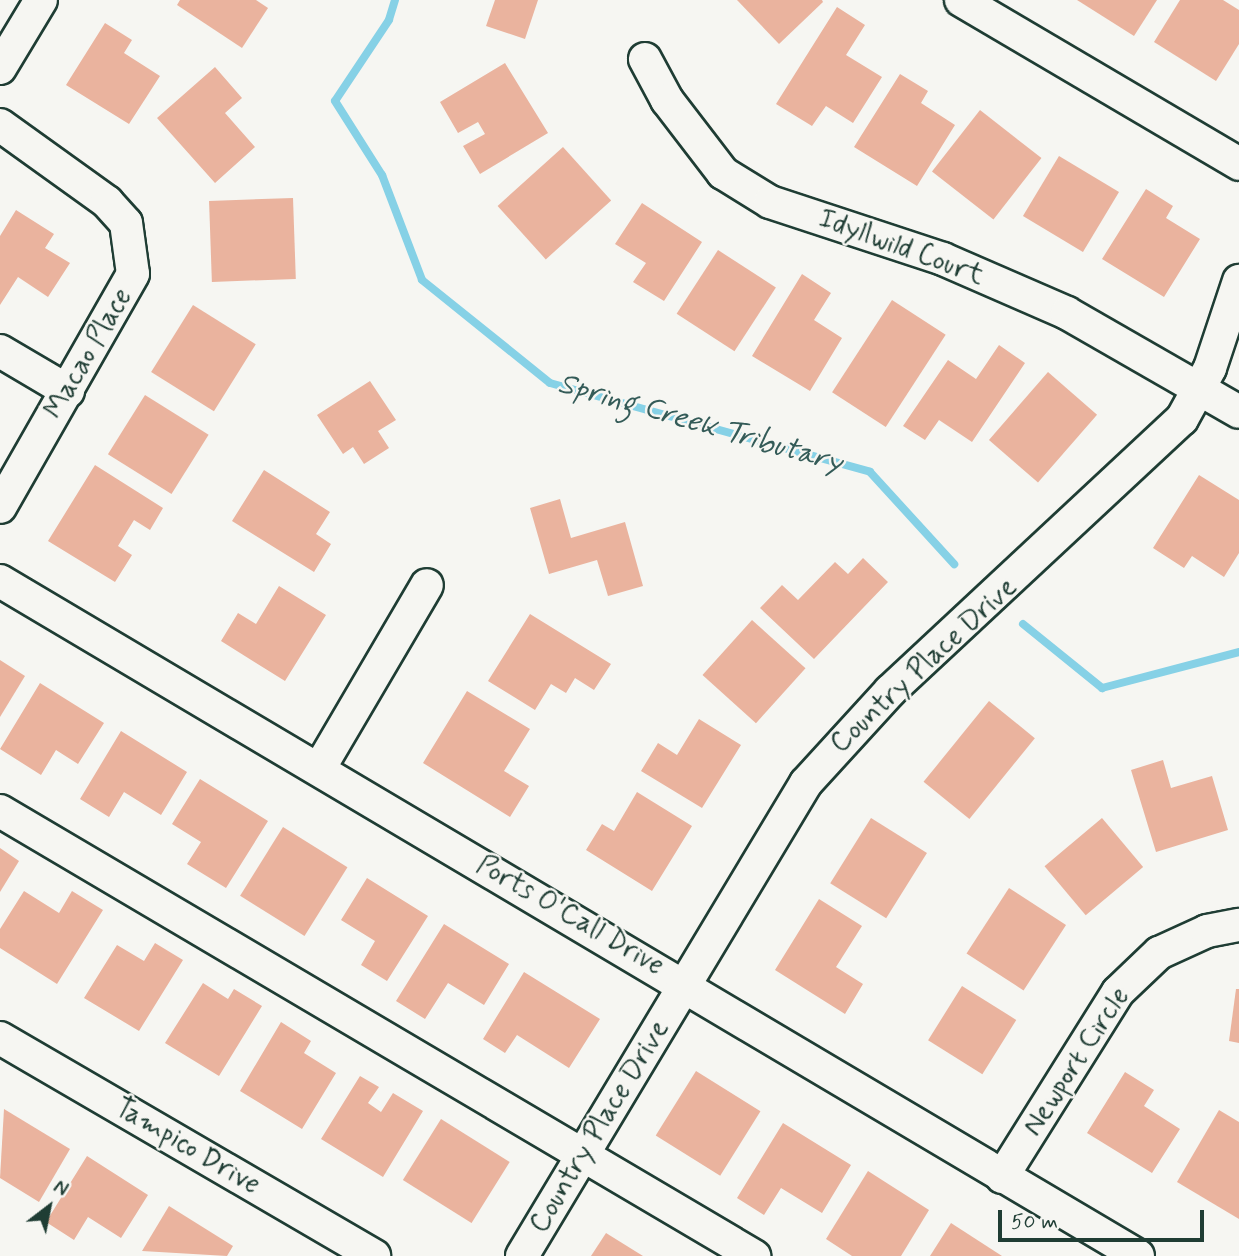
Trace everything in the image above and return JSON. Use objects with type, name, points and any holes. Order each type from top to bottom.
[{"type":"street","points":[[0,68],[41,0]]},
{"type":"street","points":[[961,0],[1239,164]]},
{"type":"street","name":"Idyllwild Court","points":[[645,59],[667,100],[723,173],[770,202],[943,259],[1067,313],[1199,394],[1239,412]]},
{"type":"street","name":"Macao Place","points":[[0,125],[107,202],[125,223],[132,245],[128,289],[0,508]]},
{"type":"street","name":"Country Place Drive","points":[[522,1256],[766,845],[846,734],[1024,572],[1182,419],[1199,394],[1239,281]]},
{"type":"street","points":[[0,351],[68,391]]},
{"type":"street","name":"Ports O'Call Drive","points":[[0,580],[685,984],[1002,1177],[1138,1256]]},
{"type":"street","points":[[319,769],[427,585]]},
{"type":"street","points":[[0,811],[754,1256]]},
{"type":"street","name":"Newport Circle","points":[[1002,1177],[1118,992],[1159,953],[1207,931],[1239,925]]},
{"type":"street","name":"Tampico Drive","points":[[0,1038],[374,1256]]},
{"type":"building","points":[[180,0],[256,0],[268,8],[242,48],[177,5]]},
{"type":"building","points":[[495,0],[538,0],[525,39],[486,26]]},
{"type":"building","points":[[737,0],[822,0],[823,2],[779,44]]},
{"type":"building","points":[[1077,0],[1157,0],[1134,36]]},
{"type":"building","points":[[1180,0],[1223,0],[1239,10],[1239,44],[1216,81],[1154,42]]},
{"type":"building","points":[[837,7],[865,25],[846,55],[882,77],[853,123],[826,106],[812,126],[776,104]]},
{"type":"building","points":[[105,23],[132,40],[124,53],[160,76],[129,124],[66,85]]},
{"type":"building","points":[[505,63],[548,133],[480,174],[463,146],[485,134],[478,122],[458,133],[440,102]]},
{"type":"building","points":[[215,67],[242,98],[225,113],[255,147],[215,183],[157,118]]},
{"type":"building","points":[[900,74],[928,91],[921,103],[955,125],[917,186],[854,147]]},
{"type":"building","points":[[980,110],[1041,158],[993,219],[932,171]]},
{"type":"building","points":[[563,147],[611,201],[546,259],[498,206]]},
{"type":"building","points":[[1059,156],[1119,192],[1083,252],[1023,216]]},
{"type":"building","points":[[1146,189],[1173,206],[1166,218],[1200,239],[1164,297],[1102,259]]},
{"type":"building","points":[[293,198],[296,279],[212,282],[209,201]]},
{"type":"building","points":[[642,203],[702,242],[664,301],[633,282],[646,263],[615,244]]},
{"type":"building","points":[[16,210],[54,234],[45,248],[70,263],[48,297],[18,277],[0,305],[0,236]]},
{"type":"building","points":[[718,250],[776,288],[734,351],[677,314]]},
{"type":"building","points":[[802,274],[831,293],[814,320],[842,338],[810,391],[752,356]]},
{"type":"building","points":[[892,300],[946,335],[886,427],[832,392]]},
{"type":"building","points":[[193,305],[256,344],[214,411],[151,372]]},
{"type":"building","points":[[999,345],[1025,363],[972,442],[939,420],[925,440],[903,426],[948,360],[976,379]]},
{"type":"building","points":[[1048,372],[1097,415],[1038,483],[989,440]]},
{"type":"building","points":[[370,381],[396,420],[378,431],[389,448],[364,464],[353,447],[343,454],[317,415]]},
{"type":"building","points":[[145,395],[209,435],[172,494],[108,454]]},
{"type":"building","points":[[95,465],[163,508],[150,530],[134,520],[118,546],[132,555],[115,582],[48,541]]},
{"type":"building","points":[[264,470],[330,512],[316,534],[331,544],[314,572],[232,521]]},
{"type":"building","points":[[1199,475],[1239,500],[1239,553],[1224,577],[1192,556],[1184,568],[1153,548]]},
{"type":"building","points":[[560,499],[571,538],[625,522],[643,586],[608,596],[597,560],[549,574],[530,508]]},
{"type":"building","points":[[863,558],[888,582],[814,659],[760,608],[782,585],[798,600],[835,562],[848,574]]},
{"type":"building","points":[[279,586],[326,615],[285,681],[221,641],[238,613],[256,624]]},
{"type":"building","points":[[530,614],[611,664],[594,690],[575,678],[566,693],[551,684],[535,710],[488,681]]},
{"type":"building","points":[[752,620],[806,668],[756,723],[702,675]]},
{"type":"building","points":[[0,660],[25,676],[0,717]]},
{"type":"building","points":[[40,683],[104,723],[78,764],[56,750],[41,775],[0,749]]},
{"type":"building","points":[[467,691],[530,729],[504,771],[529,786],[510,817],[423,763]]},
{"type":"building","points":[[989,701],[1035,738],[969,819],[924,782]]},
{"type":"building","points":[[699,719],[741,745],[702,808],[641,771],[658,743],[677,755]]},
{"type":"building","points":[[121,731],[187,772],[161,815],[124,792],[109,817],[80,799]]},
{"type":"building","points":[[1163,760],[1171,788],[1212,776],[1228,830],[1156,852],[1131,770]]},
{"type":"building","points":[[200,779],[268,821],[226,888],[187,864],[201,842],[172,824]]},
{"type":"building","points":[[637,792],[692,826],[652,891],[586,850],[602,824],[614,831]]},
{"type":"building","points":[[871,818],[927,853],[886,918],[830,883]]},
{"type":"building","points":[[1102,818],[1143,867],[1086,915],[1045,866]]},
{"type":"building","points":[[283,827],[347,867],[305,936],[240,896]]},
{"type":"building","points":[[0,848],[19,861],[0,892]]},
{"type":"building","points":[[367,878],[428,916],[387,981],[361,965],[375,941],[341,920]]},
{"type":"building","points":[[1009,888],[1066,925],[1024,990],[967,953]]},
{"type":"building","points":[[24,891],[59,913],[72,891],[103,910],[57,984],[0,948],[0,929]]},
{"type":"building","points":[[819,899],[862,926],[836,967],[863,984],[845,1014],[775,970]]},
{"type":"building","points":[[444,924],[509,964],[484,1005],[448,983],[425,1019],[396,1001]]},
{"type":"building","points":[[155,943],[183,960],[139,1031],[84,998],[117,945],[144,961]]},
{"type":"building","points":[[524,972],[600,1019],[569,1068],[517,1035],[505,1053],[483,1039]]},
{"type":"building","points":[[203,983],[228,999],[234,989],[262,1006],[219,1076],[165,1043]]},
{"type":"building","points":[[962,986],[1016,1020],[982,1074],[928,1040]]},
{"type":"building","points":[[1236,989],[1239,989],[1239,1043],[1229,1041]]},
{"type":"building","points":[[281,1022],[311,1041],[304,1053],[336,1073],[302,1129],[240,1091]]},
{"type":"building","points":[[696,1071],[760,1111],[720,1176],[656,1135]]},
{"type":"building","points":[[1125,1072],[1154,1090],[1144,1106],[1180,1129],[1152,1173],[1087,1133]]},
{"type":"building","points":[[360,1076],[379,1087],[368,1103],[381,1112],[393,1093],[423,1111],[383,1177],[321,1139]]},
{"type":"building","points":[[4,1109],[70,1149],[39,1202],[0,1178]]},
{"type":"building","points":[[1219,1110],[1239,1122],[1239,1219],[1177,1182]]},
{"type":"building","points":[[441,1119],[510,1162],[472,1223],[403,1180]]},
{"type":"building","points":[[783,1123],[851,1165],[822,1213],[781,1188],[764,1215],[737,1198]]},
{"type":"building","points":[[87,1156],[148,1195],[121,1238],[88,1217],[74,1240],[46,1222]]},
{"type":"building","points":[[868,1171],[929,1210],[901,1256],[852,1256],[826,1239]]},
{"type":"building","points":[[169,1206],[233,1246],[227,1256],[142,1251]]},
{"type":"building","points":[[951,1223],[1002,1256],[930,1256]]},
{"type":"building","points":[[606,1233],[643,1256],[591,1256]]},
{"type":"waterway","name":"Spring Creek Tributary","points":[[395,0],[389,20],[335,101],[382,175],[422,280],[550,383],[870,472],[954,564]]},
{"type":"waterway","name":"Spring Creek Tributary","points":[[1023,624],[1102,688],[1239,652]]}]
